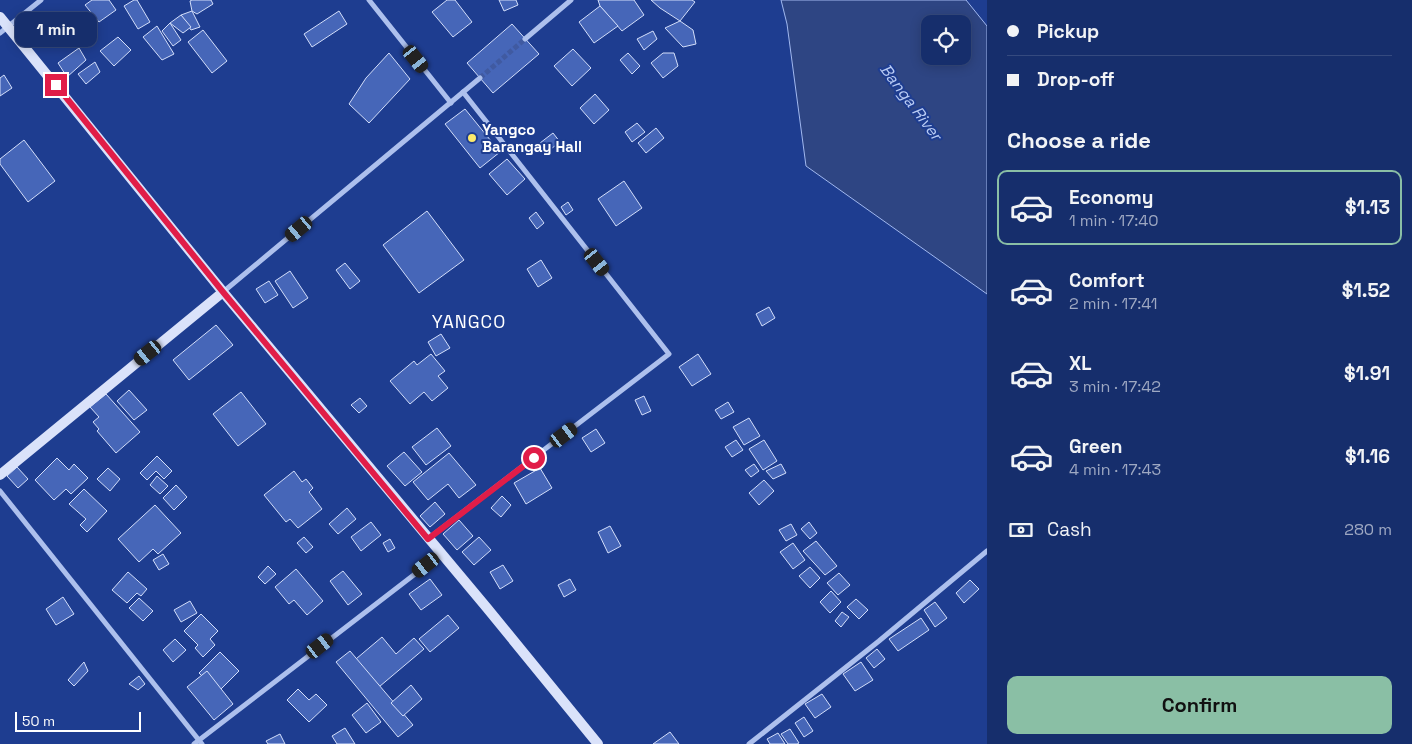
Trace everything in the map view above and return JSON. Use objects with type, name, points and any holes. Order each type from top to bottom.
[{"type":"street","points":[[4,30],[41,0]]},
{"type":"street","points":[[369,0],[451,103]]},
{"type":"street","points":[[525,39],[571,0]]},
{"type":"street","points":[[0,16],[4,30],[598,744]]},
{"type":"street","points":[[0,475],[480,78]]},
{"type":"street","points":[[428,539],[670,354],[463,92]]},
{"type":"street","points":[[0,491],[201,742]]},
{"type":"street","points":[[749,744],[987,551]]},
{"type":"street","points":[[194,744],[201,742],[441,554]]},
{"type":"water","name":"Banga River","points":[[781,0],[966,0],[987,26],[987,294],[806,166],[787,24]]},
{"type":"building","points":[[92,0],[109,0],[116,10],[99,22],[85,5]]},
{"type":"building","points":[[137,0],[150,22],[138,29],[124,6]]},
{"type":"building","points":[[211,0],[213,4],[197,14],[192,11],[190,1]]},
{"type":"building","points":[[447,0],[455,0],[472,22],[453,37],[432,12]]},
{"type":"building","points":[[499,0],[516,0],[518,5],[504,11]]},
{"type":"building","points":[[598,0],[634,0],[644,15],[622,31],[600,6]]},
{"type":"building","points":[[651,0],[692,0],[695,2],[680,21]]},
{"type":"building","points":[[600,6],[618,26],[594,43],[579,22]]},
{"type":"building","points":[[192,11],[200,27],[191,30],[181,15]]},
{"type":"building","points":[[339,11],[347,24],[312,47],[304,34]]},
{"type":"building","points":[[181,15],[191,27],[183,33],[170,23]]},
{"type":"building","points":[[680,21],[693,30],[696,44],[683,47],[665,28]]},
{"type":"building","points":[[170,23],[181,40],[173,46],[162,31]]},
{"type":"building","points":[[512,24],[539,54],[493,93],[467,63]]},
{"type":"building","points":[[157,26],[174,54],[162,60],[143,37]]},
{"type":"building","points":[[203,30],[227,61],[212,73],[188,42]]},
{"type":"building","points":[[653,31],[657,39],[644,50],[637,39]]},
{"type":"building","points":[[118,37],[131,50],[114,66],[100,51]]},
{"type":"building","points":[[79,48],[86,60],[67,77],[58,63]]},
{"type":"building","points":[[573,49],[591,68],[572,86],[554,66]]},
{"type":"building","points":[[389,53],[410,79],[369,123],[349,104],[366,78]]},
{"type":"building","points":[[628,53],[640,66],[632,74],[620,60]]},
{"type":"building","points":[[663,53],[674,53],[678,66],[663,78],[651,63]]},
{"type":"building","points":[[95,62],[100,72],[86,84],[78,74]]},
{"type":"building","points":[[4,75],[12,88],[0,96],[0,78]]},
{"type":"building","points":[[595,94],[609,110],[594,124],[580,108]]},
{"type":"building","name":"Yangco Barangay Hall","points":[[465,109],[500,152],[480,168],[445,124]]},
{"type":"building","points":[[637,123],[645,132],[632,142],[625,132]]},
{"type":"building","points":[[656,128],[664,138],[646,153],[638,143]]},
{"type":"building","points":[[553,133],[560,142],[547,152],[540,143]]},
{"type":"building","points":[[24,140],[55,181],[28,202],[0,164],[0,159]]},
{"type":"building","points":[[507,159],[525,179],[507,195],[489,174]]},
{"type":"building","points":[[624,181],[642,208],[616,226],[598,199]]},
{"type":"building","points":[[568,202],[573,210],[566,215],[561,207]]},
{"type":"building","points":[[427,211],[464,260],[419,293],[383,245]]},
{"type":"building","points":[[536,212],[544,223],[537,229],[529,218]]},
{"type":"building","points":[[541,260],[552,278],[538,287],[527,269]]},
{"type":"building","points":[[345,263],[360,281],[350,289],[336,270]]},
{"type":"building","points":[[290,271],[308,298],[293,308],[275,281]]},
{"type":"building","points":[[269,281],[278,295],[265,303],[256,289]]},
{"type":"building","points":[[769,307],[775,318],[762,326],[756,314]]},
{"type":"building","points":[[216,325],[233,345],[189,380],[173,360]]},
{"type":"building","points":[[441,334],[450,348],[436,356],[428,342]]},
{"type":"building","points":[[431,354],[445,371],[438,376],[448,388],[432,401],[424,392],[410,404],[390,381],[414,361],[417,365]]},
{"type":"building","points":[[698,354],[711,374],[692,386],[679,367]]},
{"type":"building","points":[[129,390],[147,410],[134,420],[117,401]]},
{"type":"building","points":[[241,392],[266,424],[238,446],[213,414]]},
{"type":"building","points":[[106,394],[140,432],[116,453],[97,431],[99,429],[93,422],[99,417],[90,407]]},
{"type":"building","points":[[644,396],[651,411],[642,415],[635,400]]},
{"type":"building","points":[[360,398],[367,406],[359,413],[351,405]]},
{"type":"building","points":[[728,402],[734,412],[721,419],[715,410]]},
{"type":"building","points":[[749,418],[760,436],[744,445],[733,427]]},
{"type":"building","points":[[437,428],[451,446],[426,465],[412,447]]},
{"type":"building","points":[[596,429],[605,443],[591,452],[582,438]]},
{"type":"building","points":[[736,440],[743,450],[732,457],[725,447]]},
{"type":"building","points":[[764,440],[777,461],[763,470],[749,449]]},
{"type":"building","points":[[404,452],[422,472],[405,486],[387,466]]},
{"type":"building","points":[[449,453],[476,485],[459,498],[448,484],[428,500],[413,482]]},
{"type":"building","points":[[157,456],[172,471],[164,479],[156,471],[147,480],[140,473]]},
{"type":"building","points":[[57,458],[69,470],[74,464],[88,478],[71,494],[66,489],[54,500],[35,480]]},
{"type":"building","points":[[754,464],[759,471],[751,477],[745,470]]},
{"type":"building","points":[[781,464],[786,473],[773,479],[766,471]]},
{"type":"building","points":[[17,467],[28,479],[18,488],[7,476]]},
{"type":"building","points":[[108,468],[120,479],[110,491],[97,479]]},
{"type":"building","points":[[540,468],[552,488],[526,504],[514,483]]},
{"type":"building","points":[[294,471],[302,482],[306,479],[313,488],[309,492],[322,509],[298,528],[290,519],[286,522],[264,495]]},
{"type":"building","points":[[157,476],[168,486],[160,494],[150,485]]},
{"type":"building","points":[[764,480],[774,491],[759,505],[749,493]]},
{"type":"building","points":[[176,485],[187,497],[174,510],[163,498]]},
{"type":"building","points":[[84,489],[107,511],[87,532],[80,525],[86,519],[69,504]]},
{"type":"building","points":[[502,496],[511,505],[501,517],[491,508]]},
{"type":"building","points":[[435,502],[445,514],[430,527],[420,516]]},
{"type":"building","points":[[155,505],[181,533],[158,554],[153,549],[139,562],[118,539]]},
{"type":"building","points":[[347,508],[356,519],[338,534],[329,524]]},
{"type":"building","points":[[459,520],[473,536],[457,550],[443,534]]},
{"type":"building","points":[[371,522],[381,535],[361,551],[351,537]]},
{"type":"building","points":[[809,522],[817,533],[810,539],[801,529]]},
{"type":"building","points":[[791,524],[797,535],[786,541],[779,530]]},
{"type":"building","points":[[610,526],[621,546],[608,553],[598,532]]},
{"type":"building","points":[[304,537],[313,547],[306,553],[297,543]]},
{"type":"building","points":[[479,537],[491,550],[474,565],[462,552]]},
{"type":"building","points":[[390,539],[395,548],[388,552],[383,543]]},
{"type":"building","points":[[816,541],[837,566],[825,575],[803,551]]},
{"type":"building","points":[[793,543],[805,560],[793,569],[780,552]]},
{"type":"building","points":[[163,554],[169,564],[159,570],[153,560]]},
{"type":"building","points":[[503,565],[513,581],[500,589],[490,572]]},
{"type":"building","points":[[268,566],[276,574],[265,584],[258,577]]},
{"type":"building","points":[[810,567],[820,578],[810,588],[799,576]]},
{"type":"building","points":[[296,569],[323,601],[307,615],[294,600],[289,604],[275,587]]},
{"type":"building","points":[[343,571],[362,594],[348,605],[330,581]]},
{"type":"building","points":[[128,572],[147,589],[141,596],[137,593],[127,603],[112,590]]},
{"type":"building","points":[[839,573],[850,585],[838,595],[827,583]]},
{"type":"building","points":[[430,579],[442,595],[421,610],[409,594]]},
{"type":"building","points":[[570,579],[576,590],[564,597],[558,585]]},
{"type":"building","points":[[970,580],[979,589],[964,603],[956,593]]},
{"type":"building","points":[[831,591],[841,602],[830,613],[820,602]]},
{"type":"building","points":[[63,597],[74,614],[56,625],[46,609]]},
{"type":"building","points":[[139,598],[153,611],[143,621],[129,608]]},
{"type":"building","points":[[856,599],[868,610],[859,619],[847,607]]},
{"type":"building","points":[[190,601],[197,613],[181,622],[174,610]]},
{"type":"building","points":[[935,602],[947,618],[935,627],[924,610]]},
{"type":"building","points":[[842,612],[849,617],[841,627],[835,621]]},
{"type":"building","points":[[201,614],[218,631],[210,639],[215,645],[203,657],[195,648],[198,645],[184,631]]},
{"type":"building","points":[[448,615],[459,628],[430,652],[419,639]]},
{"type":"building","points":[[921,618],[929,630],[898,651],[889,639]]},
{"type":"building","points":[[382,637],[396,654],[414,638],[424,649],[373,692],[350,664]]},
{"type":"building","points":[[175,639],[186,650],[173,662],[163,650]]},
{"type":"building","points":[[877,649],[885,659],[874,668],[866,658]]},
{"type":"building","points":[[350,651],[413,725],[398,737],[336,662]]},
{"type":"building","points":[[220,652],[239,671],[218,692],[199,673]]},
{"type":"building","points":[[84,662],[88,671],[74,686],[68,680]]},
{"type":"building","points":[[861,662],[873,680],[855,691],[843,674]]},
{"type":"building","points":[[207,671],[233,704],[214,720],[187,687]]},
{"type":"building","points":[[139,676],[145,684],[138,690],[129,684]]},
{"type":"building","points":[[411,685],[422,699],[403,716],[391,703]]},
{"type":"building","points":[[298,689],[309,700],[316,694],[327,705],[309,722],[287,700]]},
{"type":"building","points":[[822,694],[831,707],[815,718],[805,704]]},
{"type":"building","points":[[367,703],[381,722],[366,733],[352,715]]},
{"type":"building","points":[[804,717],[813,731],[804,737],[795,723]]},
{"type":"building","points":[[345,728],[355,744],[337,744],[332,736]]},
{"type":"building","points":[[790,729],[799,743],[788,744],[781,734]]},
{"type":"building","points":[[670,732],[679,744],[653,744]]},
{"type":"building","points":[[778,733],[785,744],[770,744],[767,739]]},
{"type":"building","points":[[280,734],[285,744],[268,744],[266,741]]},
{"type":"tunnel","points":[[480,78],[525,39]]},
{"type":"place","name":"Yangco Barangay Hall","points":[[472,138]]},
{"type":"district","name":"YANGCO","points":[[469,321]]},
{"type":"route","points":[[56,85],[223,292],[428,539],[534,458]]}]
